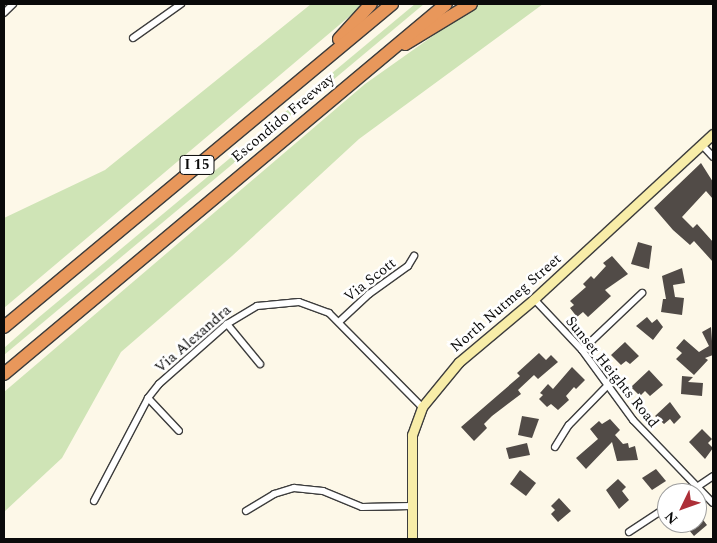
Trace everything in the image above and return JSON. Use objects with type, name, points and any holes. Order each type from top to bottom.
[{"type":"highway","points":[[310,71],[371,4]]},
{"type":"highway","name":"Escondido Freeway","points":[[4,327],[392,4]]},
{"type":"highway","name":"Escondido Freeway","points":[[4,374],[446,4]]},
{"type":"highway","points":[[381,57],[437,28],[471,4]]},
{"type":"street","points":[[4,13],[14,4]]},
{"type":"street","points":[[133,38],[181,4]]},
{"type":"street","name":"North Nutmeg Street","points":[[412,539],[412,435],[422,407],[459,362],[534,299],[713,134]]},
{"type":"street","points":[[702,145],[713,157]]},
{"type":"street","name":"Via Scott","points":[[340,321],[369,294],[408,266],[414,256]]},
{"type":"street","points":[[582,350],[642,293]]},
{"type":"street","name":"Sunset Heights Road","points":[[534,299],[582,350],[609,384],[633,420],[694,483]]},
{"type":"street","name":"Via Alexandra","points":[[94,501],[148,398],[177,367],[227,324],[257,306],[286,301],[312,305],[340,321],[422,407]]},
{"type":"street","points":[[227,324],[260,364]]},
{"type":"street","points":[[555,447],[569,425],[609,384]]},
{"type":"street","points":[[148,398],[179,431]]},
{"type":"street","points":[[246,511],[274,494],[294,488],[322,491],[362,507],[411,506]]},
{"type":"street","points":[[629,532],[657,514]]},
{"type":"green space","points":[[311,4],[364,4],[4,308],[4,218],[105,170]]},
{"type":"green space","points":[[415,4],[424,4],[4,355],[4,348],[38,318]]},
{"type":"green space","points":[[478,4],[543,4],[359,139],[232,256],[121,352],[62,458],[4,512],[4,392],[365,84]]},
{"type":"building","points":[[701,163],[713,182],[713,199],[706,191],[682,217],[693,228],[697,224],[713,242],[713,262],[694,241],[690,245],[673,230],[654,208]]},
{"type":"building","points":[[638,242],[652,246],[649,269],[631,264]]},
{"type":"building","points":[[612,256],[628,274],[605,290],[611,296],[588,317],[583,312],[577,317],[570,308],[574,305],[570,301],[586,287],[583,284],[591,276],[594,279],[606,266],[603,263]]},
{"type":"building","points":[[682,268],[685,283],[673,285],[675,297],[684,298],[682,315],[661,312],[663,299],[666,299],[662,276]]},
{"type":"building","points":[[647,317],[652,323],[657,319],[663,327],[653,340],[636,326]]},
{"type":"building","points":[[711,327],[713,355],[705,358],[708,360],[694,375],[676,359],[682,353],[676,348],[684,339],[699,352],[709,346],[702,332]]},
{"type":"building","points":[[625,342],[639,356],[630,364],[626,361],[621,365],[611,355]]},
{"type":"building","points":[[539,353],[546,360],[551,355],[558,362],[538,379],[534,375],[518,390],[521,394],[484,424],[487,428],[474,441],[461,427],[520,376],[517,373]]},
{"type":"building","points":[[572,367],[585,380],[576,389],[574,387],[566,396],[569,400],[558,410],[551,404],[547,407],[539,399],[543,395],[540,393],[548,384],[553,389]]},
{"type":"building","points":[[649,370],[663,385],[650,396],[645,391],[640,396],[631,387]]},
{"type":"building","points":[[682,376],[693,377],[688,382],[703,383],[702,396],[681,394]]},
{"type":"building","points":[[670,402],[681,417],[674,424],[670,419],[664,424],[655,416]]},
{"type":"building","points":[[522,416],[539,419],[532,438],[518,435]]},
{"type":"building","points":[[610,419],[620,430],[615,435],[623,444],[628,443],[629,448],[635,446],[638,460],[617,461],[612,442],[586,469],[576,458],[598,439],[590,429],[599,421],[602,424]]},
{"type":"building","points":[[702,429],[712,439],[708,443],[713,448],[705,459],[689,442]]},
{"type":"building","points":[[527,443],[530,455],[509,459],[506,448]]},
{"type":"building","points":[[656,469],[666,481],[657,483],[657,487],[652,490],[642,478]]},
{"type":"building","points":[[520,470],[536,483],[526,496],[510,484]]},
{"type":"building","points":[[618,479],[626,487],[622,491],[629,500],[619,509],[606,490]]},
{"type":"building","points":[[559,498],[571,511],[558,522],[551,514],[555,510],[551,506]]}]
